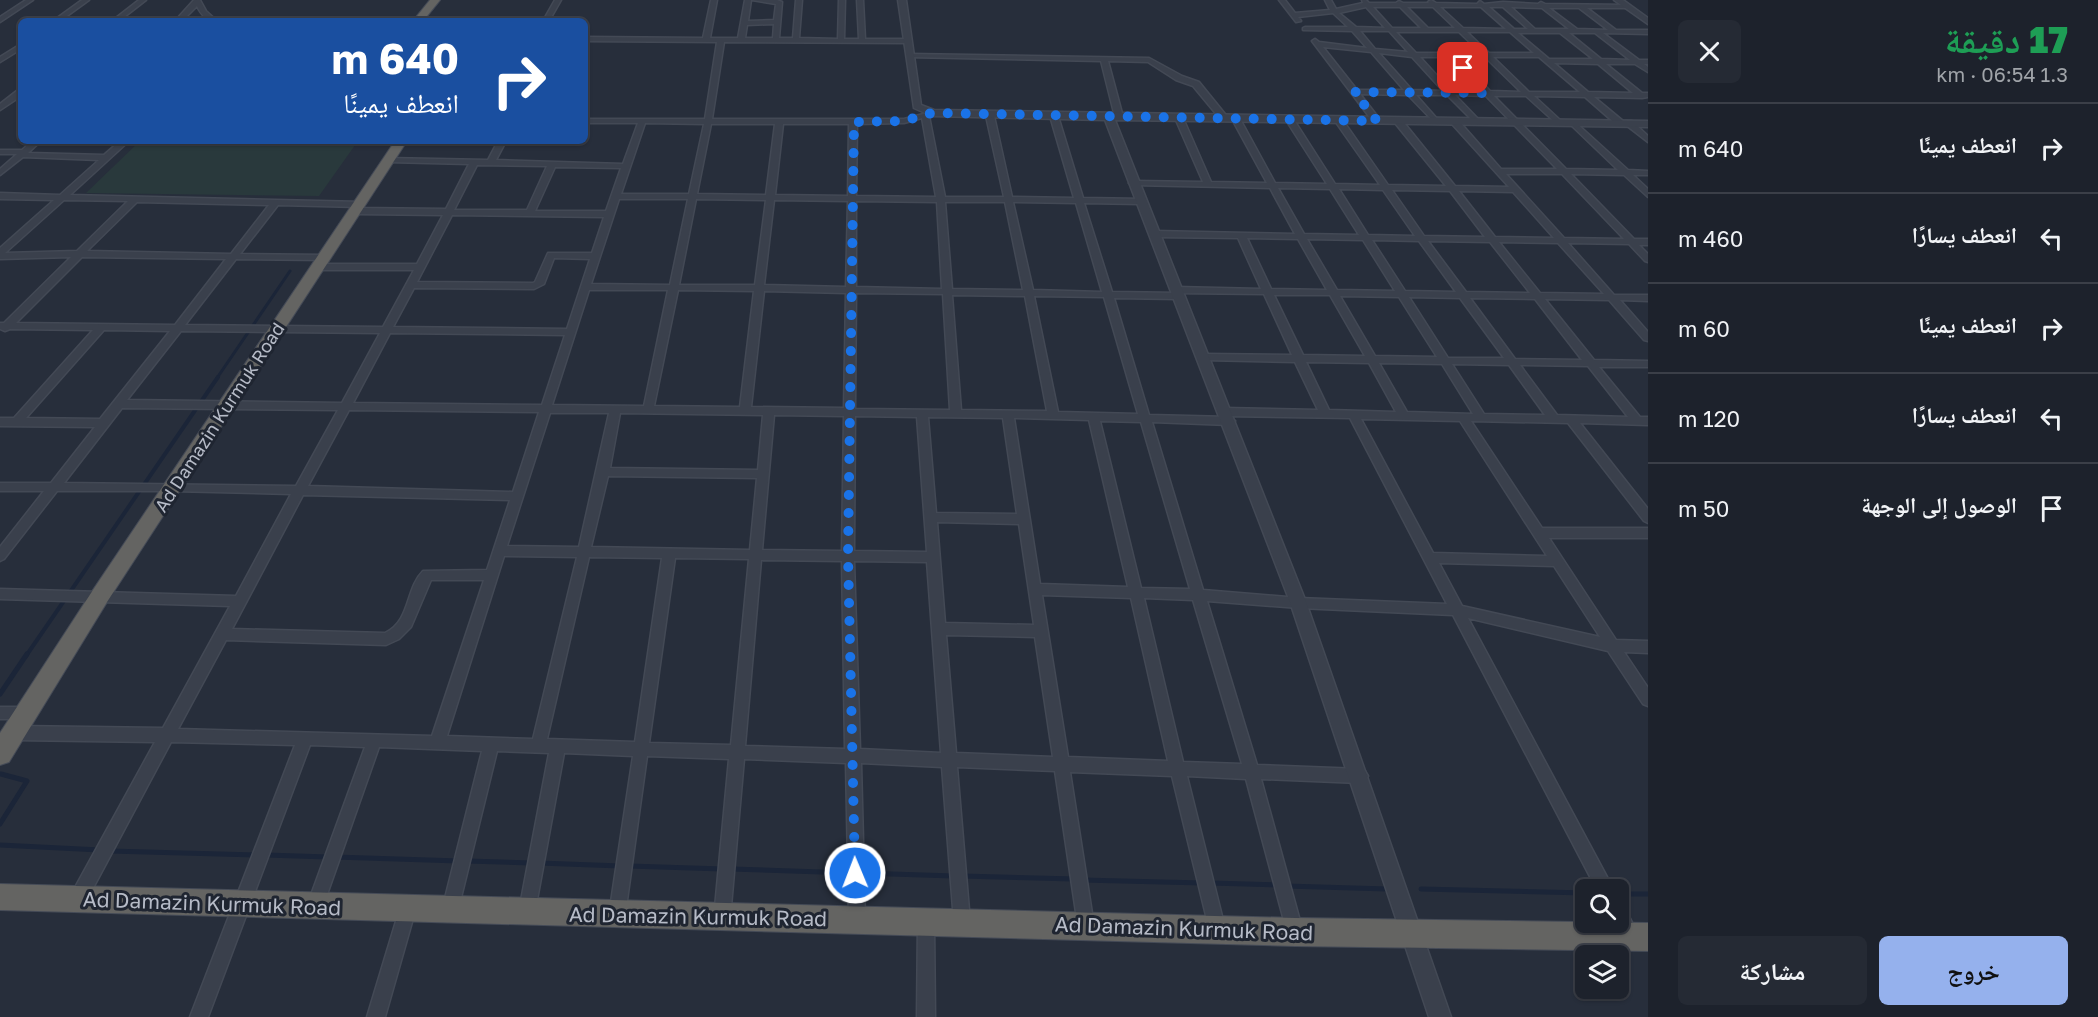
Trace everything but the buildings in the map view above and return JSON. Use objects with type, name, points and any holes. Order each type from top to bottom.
[{"type":"highway","points":[[420,18],[435,0]]},
{"type":"highway","name":"Ad Damazin Kurmuk Road","points":[[0,754],[100,596],[399,144]]},
{"type":"highway","name":"Ad Damazin Kurmuk Road","points":[[0,897],[243,906],[527,911],[722,918],[856,919],[1295,932],[1640,937]]},
{"type":"street","points":[[0,20],[30,0]]},
{"type":"street","points":[[60,18],[86,0]]},
{"type":"street","points":[[119,18],[143,0]]},
{"type":"street","points":[[548,18],[558,0]]},
{"type":"street","points":[[706,40],[714,0]]},
{"type":"street","points":[[741,40],[748,0]]},
{"type":"street","points":[[755,0],[778,1],[776,40]]},
{"type":"street","points":[[796,40],[799,0]]},
{"type":"street","points":[[841,41],[842,0]]},
{"type":"street","points":[[860,0],[862,41]]},
{"type":"street","points":[[902,0],[917,106],[928,114],[941,200],[956,413]]},
{"type":"street","points":[[1282,0],[1377,121]]},
{"type":"street","points":[[1328,0],[1335,12],[1354,29],[1436,121]]},
{"type":"street","points":[[1573,0],[1614,32]]},
{"type":"street","points":[[1618,0],[1648,22]]},
{"type":"street","points":[[181,18],[197,1],[203,12],[210,18]]},
{"type":"street","points":[[1294,15],[1335,12],[1365,2],[1540,2],[1626,6]]},
{"type":"street","points":[[1365,2],[1476,122]]},
{"type":"street","points":[[1399,2],[1426,29]]},
{"type":"street","points":[[1431,2],[1557,122]]},
{"type":"street","points":[[1479,2],[1587,94],[1648,140]]},
{"type":"street","points":[[1540,2],[1575,31]]},
{"type":"street","points":[[1503,3],[1534,31]]},
{"type":"street","points":[[778,12],[798,12]]},
{"type":"street","points":[[744,23],[777,22]]},
{"type":"street","points":[[1305,30],[1648,32]]},
{"type":"street","points":[[1562,31],[1644,95],[1648,101]]},
{"type":"street","points":[[1597,32],[1648,70]]},
{"type":"street","points":[[588,39],[907,41]]},
{"type":"street","points":[[648,411],[708,122],[721,40]]},
{"type":"street","points":[[1317,44],[1413,55],[1541,55]]},
{"type":"street","points":[[0,47],[18,47]]},
{"type":"street","points":[[0,60],[18,48]]},
{"type":"street","points":[[1451,55],[1648,259]]},
{"type":"street","points":[[909,56],[1154,62],[1179,78],[1196,84],[1231,119],[1272,185],[1404,416]]},
{"type":"street","points":[[1104,59],[1114,117],[1133,183],[1204,357],[1299,603],[1360,776],[1410,933],[1440,1017]]},
{"type":"street","points":[[1548,61],[1648,62]]},
{"type":"street","points":[[1354,92],[1644,95]]},
{"type":"street","points":[[0,94],[18,93]]},
{"type":"street","points":[[0,108],[18,94]]},
{"type":"street","points":[[588,121],[904,121],[928,114],[1648,123]]},
{"type":"street","points":[[990,116],[1053,415]]},
{"type":"street","points":[[1054,116],[1252,773],[1295,932]]},
{"type":"street","points":[[1179,118],[1208,184]]},
{"type":"street","points":[[1290,120],[1481,417]]},
{"type":"street","points":[[1339,120],[1421,238],[1554,419]]},
{"type":"street","points":[[1398,121],[1590,363],[1643,421]]},
{"type":"street","points":[[437,744],[595,256],[642,122]]},
{"type":"street","points":[[745,410],[779,122]]},
{"type":"street","points":[[854,122],[848,411],[848,555],[856,919]]},
{"type":"street","points":[[1455,122],[1648,338]]},
{"type":"street","points":[[1574,123],[1648,194]]},
{"type":"street","points":[[0,173],[33,144]]},
{"type":"street","points":[[0,254],[122,144]]},
{"type":"street","points":[[490,164],[500,144]]},
{"type":"street","points":[[0,152],[107,158]]},
{"type":"street","points":[[388,160],[474,164],[625,166]]},
{"type":"street","points":[[78,900],[411,285],[474,164]]},
{"type":"street","points":[[530,213],[552,165]]},
{"type":"street","points":[[1498,171],[1648,173]]},
{"type":"street","points":[[1133,183],[1514,190]]},
{"type":"street","points":[[0,196],[275,203],[449,212],[609,214]]},
{"type":"street","points":[[615,196],[1140,201]]},
{"type":"street","points":[[2,328],[82,254],[135,199]]},
{"type":"street","points":[[0,556],[275,203]]},
{"type":"street","points":[[1154,234],[1648,242]]},
{"type":"street","points":[[1241,235],[1325,414]]},
{"type":"street","points":[[0,254],[234,257],[420,267]]},
{"type":"street","points":[[411,285],[534,286],[539,284],[551,255],[595,256]]},
{"type":"street","points":[[586,287],[675,286],[1108,295],[1266,292],[1648,298]]},
{"type":"street","points":[[2,328],[570,332]]},
{"type":"street","points":[[16,422],[100,328]]},
{"type":"street","points":[[1204,357],[1648,364]]},
{"type":"street","points":[[119,404],[648,411],[848,411],[1144,418],[1353,414],[1643,421]]},
{"type":"street","points":[[538,747],[603,472],[615,410]]},
{"type":"street","points":[[722,918],[769,410]]},
{"type":"street","points":[[922,413],[962,922]]},
{"type":"street","points":[[1008,414],[1086,926]]},
{"type":"street","points":[[1353,414],[1600,879]]},
{"type":"street","points":[[1093,416],[1137,592],[1176,769],[1217,928]]},
{"type":"street","points":[[1463,417],[1648,700]]},
{"type":"street","points":[[1571,419],[1648,518]]},
{"type":"street","points":[[0,422],[104,423]]},
{"type":"street","points":[[603,472],[763,474]]},
{"type":"street","points":[[0,487],[172,487],[516,496]]},
{"type":"street","points":[[930,517],[1024,519]]},
{"type":"street","points":[[1540,533],[1648,533]]},
{"type":"street","points":[[499,552],[933,557]]},
{"type":"street","points":[[617,915],[669,554]]},
{"type":"street","points":[[1430,558],[1558,561]]},
{"type":"street","points":[[220,634],[386,639],[396,636],[404,629],[423,580],[428,575],[491,575]]},
{"type":"street","points":[[1034,589],[1198,595],[1299,603],[1457,610],[1613,646],[1648,647]]},
{"type":"street","points":[[0,594],[239,601]]},
{"type":"street","points":[[939,629],[1040,631]]},
{"type":"street","points":[[0,713],[27,713]]},
{"type":"street","points":[[15,733],[736,752],[1360,776]]},
{"type":"street","points":[[199,1017],[305,739]]},
{"type":"street","points":[[315,906],[374,742]]},
{"type":"street","points":[[450,910],[491,746]]},
{"type":"street","points":[[527,911],[558,747]]},
{"type":"street","points":[[376,1017],[408,909]]},
{"type":"street","points":[[926,921],[926,1017]]},
{"type":"street","points":[[1629,925],[1640,937]]},
{"type":"shaded area","points":[[137,144],[356,144],[319,196],[86,193]]},
{"type":"waterway","points":[[217,378],[290,271]]},
{"type":"waterway","points":[[26,656],[218,377]]},
{"type":"waterway","points":[[0,694],[27,654]]},
{"type":"waterway","points":[[0,824],[27,781],[1,774]]},
{"type":"waterway","points":[[0,845],[100,850]]},
{"type":"waterway","points":[[110,851],[256,855]]},
{"type":"waterway","points":[[266,855],[328,857]]},
{"type":"waterway","points":[[335,857],[459,861]]},
{"type":"waterway","points":[[467,861],[531,863]]},
{"type":"waterway","points":[[539,863],[621,866]]},
{"type":"waterway","points":[[629,866],[723,869]]},
{"type":"waterway","points":[[731,869],[852,873]]},
{"type":"waterway","points":[[860,873],[954,876]]},
{"type":"waterway","points":[[962,876],[1074,879]]},
{"type":"waterway","points":[[1082,880],[1203,883]]},
{"type":"waterway","points":[[1211,883],[1278,885]]},
{"type":"waterway","points":[[1286,886],[1387,889]]},
{"type":"waterway","points":[[1421,889],[1575,893]]},
{"type":"waterway","points":[[1629,894],[1648,894]]},
{"type":"route","points":[[855,873],[848,555],[848,411],[854,122],[904,121],[932,113],[990,116],[1377,121],[1354,92],[1488,93],[1463,68]]}]
